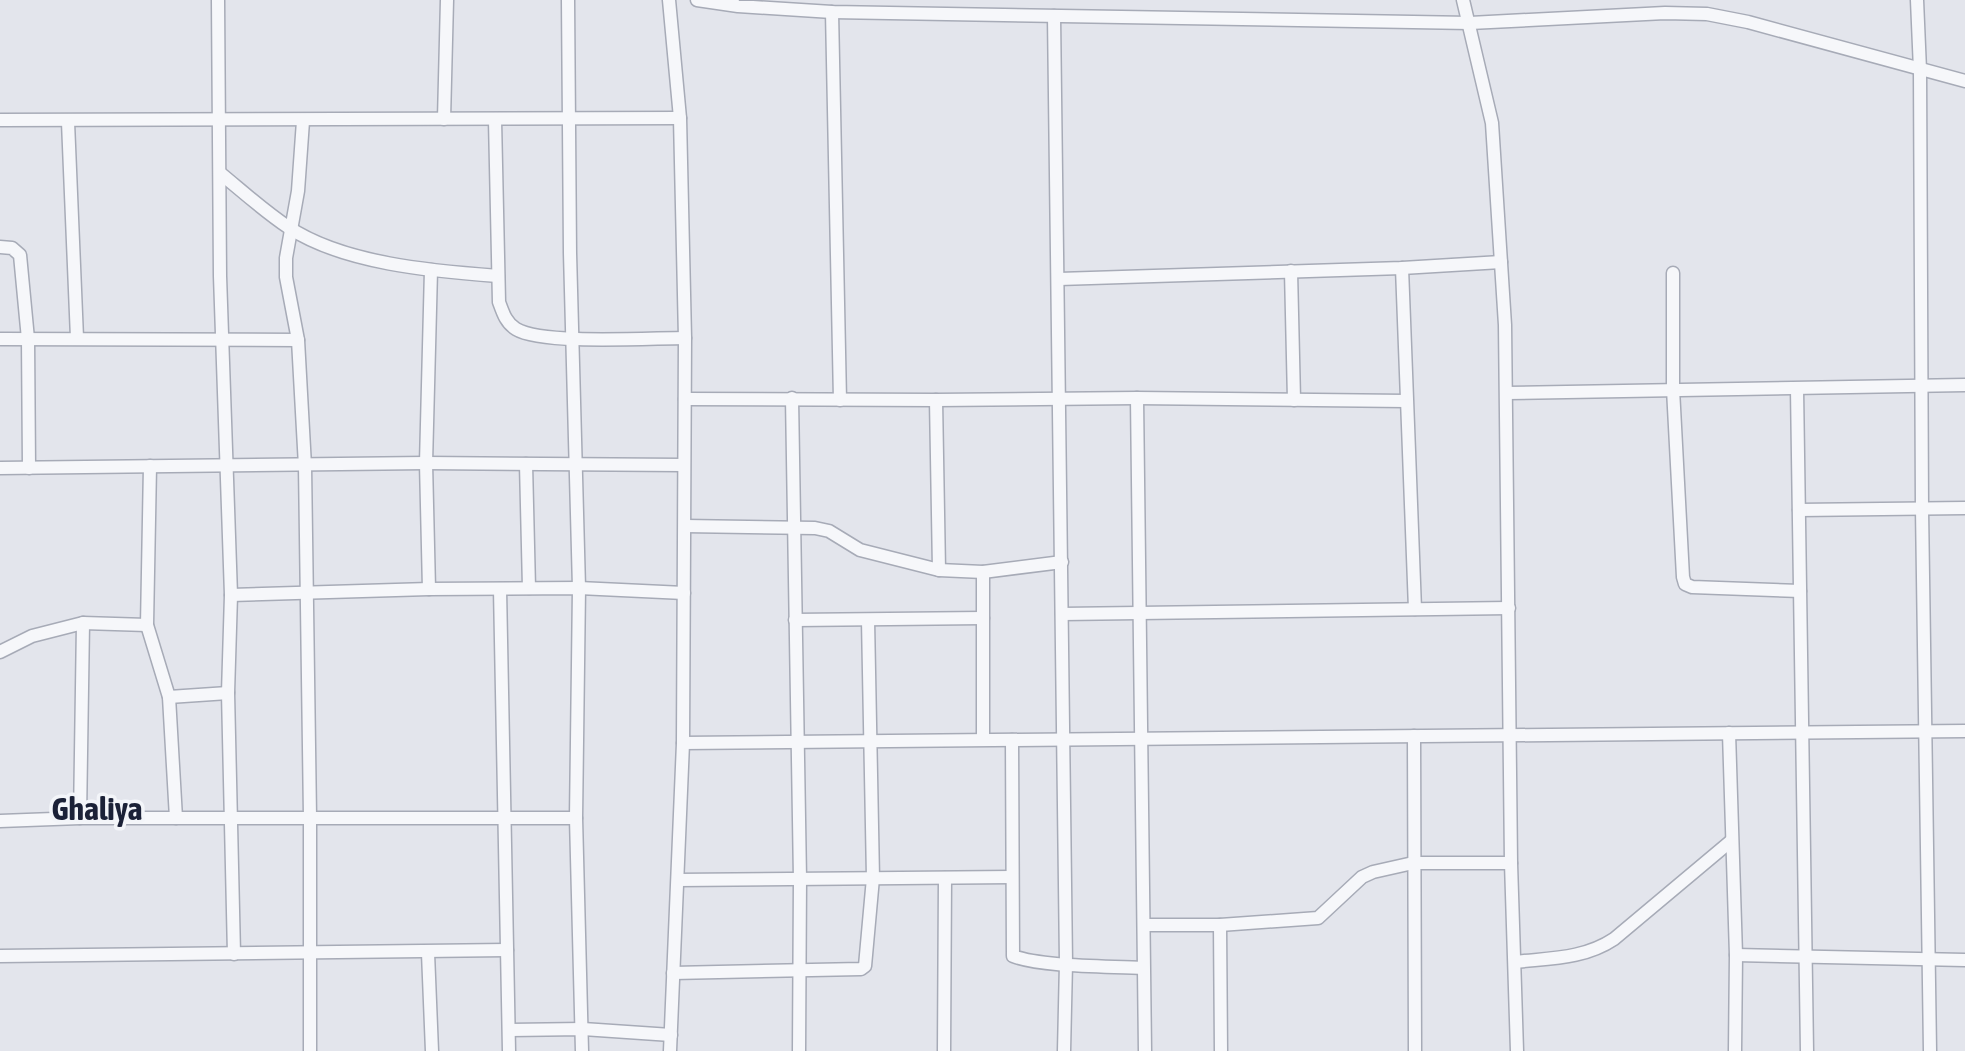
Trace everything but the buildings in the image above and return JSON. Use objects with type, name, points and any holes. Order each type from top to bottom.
[{"type":"street","points":[[218,0],[219,173],[231,595],[228,693],[234,954]]},
{"type":"street","points":[[444,119],[447,0]]},
{"type":"street","points":[[568,0],[572,339],[579,588],[576,818],[582,1051]]},
{"type":"street","points":[[669,0],[680,118],[685,338],[683,743],[670,1051]]},
{"type":"street","points":[[697,0],[738,6],[832,12],[1470,23],[1665,13],[1707,15],[1748,22],[1965,81]]},
{"type":"street","points":[[1463,0],[1492,124],[1501,262],[1507,393],[1511,863],[1517,1051]]},
{"type":"street","points":[[1917,0],[1920,70],[1922,509],[1930,1051]]},
{"type":"street","points":[[832,12],[840,400]]},
{"type":"street","points":[[1054,16],[1064,739],[1064,1051]]},
{"type":"street","points":[[1947,76],[1965,74]]},
{"type":"street","points":[[0,120],[68,122],[680,118]]},
{"type":"street","points":[[495,120],[499,302],[504,317],[513,328],[526,334],[572,339],[685,338]]},
{"type":"street","points":[[303,121],[298,191],[286,246],[286,276],[298,340],[305,466],[310,1051]]},
{"type":"street","points":[[68,122],[77,338]]},
{"type":"street","points":[[219,173],[290,228],[357,256],[431,270],[498,276]]},
{"type":"street","points":[[0,247],[12,248],[20,255],[28,339],[29,468]]},
{"type":"street","points":[[1059,279],[1402,268],[1501,262]]},
{"type":"street","points":[[1402,268],[1415,609]]},
{"type":"street","points":[[429,589],[426,463],[431,270]]},
{"type":"street","points":[[1291,271],[1294,400]]},
{"type":"street","points":[[1673,273],[1673,390],[1685,584],[1692,587],[1800,591]]},
{"type":"street","points":[[0,339],[298,340]]},
{"type":"street","points":[[1507,393],[1965,384]]},
{"type":"street","points":[[1797,389],[1807,1051]]},
{"type":"street","points":[[685,398],[1406,401]]},
{"type":"street","points":[[792,398],[800,879],[799,1051]]},
{"type":"street","points":[[1138,398],[1145,1051]]},
{"type":"street","points":[[936,400],[939,570]]},
{"type":"street","points":[[0,468],[426,463],[683,465]]},
{"type":"street","points":[[526,464],[529,588]]},
{"type":"street","points":[[150,466],[147,625],[169,697],[176,818]]},
{"type":"street","points":[[1799,510],[1965,508]]},
{"type":"street","points":[[685,526],[794,527],[829,531],[860,550],[939,570],[984,572],[1062,562]]},
{"type":"street","points":[[983,739],[984,572]]},
{"type":"street","points":[[231,595],[529,588],[684,593]]},
{"type":"street","points":[[500,589],[509,1051]]},
{"type":"street","points":[[1062,614],[1509,608]]},
{"type":"street","points":[[795,620],[983,618]]},
{"type":"street","points":[[673,972],[799,971],[861,969],[865,966],[873,878],[868,620]]},
{"type":"street","points":[[0,652],[32,636],[83,623],[147,625]]},
{"type":"street","points":[[80,818],[83,623]]},
{"type":"street","points":[[169,697],[228,693]]},
{"type":"street","points":[[683,743],[1965,731]]},
{"type":"street","points":[[1729,733],[1736,955],[1735,1051]]},
{"type":"street","points":[[1414,736],[1415,1051]]},
{"type":"street","points":[[1012,740],[1013,956],[1020,959],[1143,968]]},
{"type":"street","points":[[0,821],[80,818],[576,818]]},
{"type":"street","points":[[1515,962],[1577,956],[1597,950],[1614,939],[1731,841]]},
{"type":"street","points":[[1144,925],[1220,925],[1318,918],[1362,877],[1373,872],[1413,863],[1511,863]]},
{"type":"street","points":[[678,880],[1012,877]]},
{"type":"street","points":[[944,1051],[945,878]]},
{"type":"street","points":[[1220,925],[1221,1051]]},
{"type":"street","points":[[0,956],[507,950]]},
{"type":"street","points":[[428,953],[432,1051]]},
{"type":"street","points":[[1736,955],[1965,960]]},
{"type":"street","points":[[509,1030],[583,1029],[671,1035]]},
{"type":"district","name":"Ghaliya","points":[[97,808]]}]
